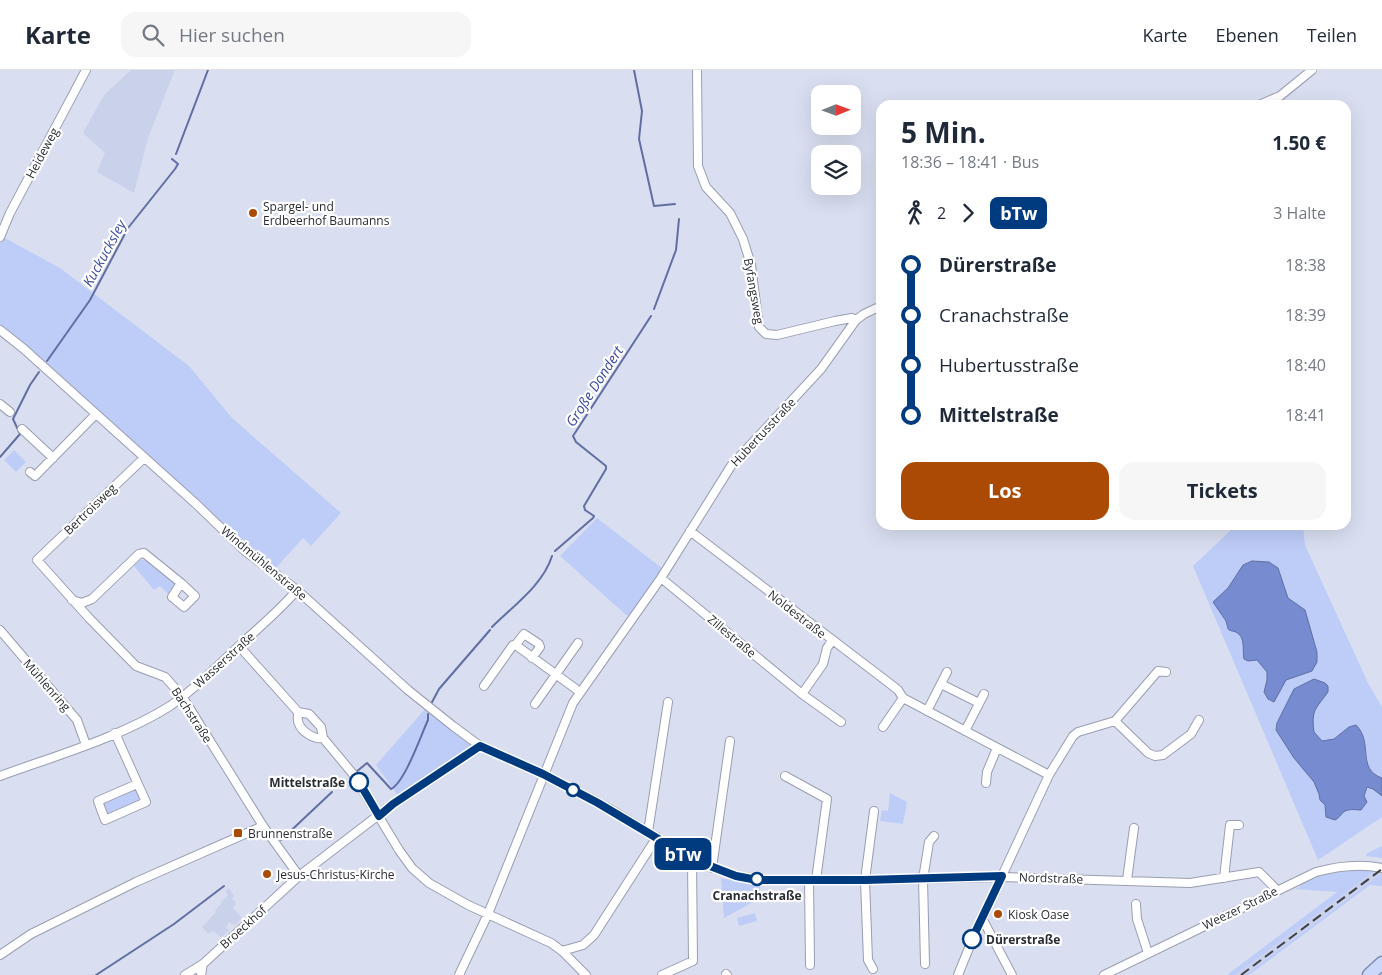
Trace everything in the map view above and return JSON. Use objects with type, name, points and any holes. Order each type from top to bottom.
[{"type":"main road","points":[[1369,975],[1382,963]]},
{"type":"street","points":[[75,70],[84,73]]},
{"type":"street","name":"Byfangsweg","points":[[697,70],[698,166],[706,187],[730,213],[744,239],[751,265],[759,327],[766,334],[777,335],[835,321],[852,318],[856,320]]},
{"type":"street","points":[[1271,100],[1280,96],[1312,70]]},
{"type":"street","name":"Heideweg","points":[[0,237],[14,205],[84,73]]},
{"type":"street","points":[[856,320],[876,308]]},
{"type":"street","name":"Hubertusstraße","points":[[459,975],[488,914],[573,703],[661,578],[731,466],[821,369],[856,320]]},
{"type":"street","points":[[835,321],[846,332]]},
{"type":"street","name":"Windmühlenstraße","points":[[0,330],[195,503],[245,551],[297,590],[408,690],[480,746],[543,774]]},
{"type":"street","points":[[0,404],[10,412]]},
{"type":"street","points":[[30,472],[35,476],[96,414]]},
{"type":"street","points":[[22,429],[53,458]]},
{"type":"street","name":"Bertroisweg","points":[[37,560],[144,458]]},
{"type":"street","name":"Noldestraße","points":[[690,531],[898,690],[902,698],[1049,775]]},
{"type":"street","points":[[72,600],[82,603],[92,599],[139,554],[144,553],[181,583]]},
{"type":"street","name":"Bachstraße","points":[[37,560],[72,600],[136,666],[165,677],[182,696],[263,826],[299,876]]},
{"type":"street","name":"Zillestraße","points":[[661,578],[802,694],[841,722]]},
{"type":"street","name":"Wasserstraße","points":[[0,776],[115,733],[169,706],[282,608],[297,590]]},
{"type":"street","points":[[89,618],[89,608],[92,599]]},
{"type":"street","name":"Mühlenring","points":[[0,630],[77,720],[86,744]]},
{"type":"street","points":[[484,686],[513,645],[516,645],[525,634],[539,644],[540,647],[532,658]]},
{"type":"street","points":[[802,694],[823,664],[827,648],[832,640]]},
{"type":"street","points":[[535,704],[578,643]]},
{"type":"street","points":[[516,645],[580,694]]},
{"type":"street","points":[[239,646],[298,712],[308,714],[321,728],[323,738],[353,774],[404,857],[429,883],[468,905],[551,944],[562,951],[586,975]]},
{"type":"street","points":[[958,975],[982,918],[1049,775],[1074,736],[1078,732],[1115,722],[1158,671],[1166,672]]},
{"type":"street","points":[[927,711],[947,672]]},
{"type":"street","points":[[941,684],[979,703]]},
{"type":"street","points":[[965,731],[984,694]]},
{"type":"street","points":[[883,727],[902,698]]},
{"type":"street","points":[[648,832],[668,702]]},
{"type":"street","points":[[298,712],[300,728],[314,738],[323,738]]},
{"type":"street","points":[[1115,722],[1148,754],[1155,756],[1163,755],[1191,734],[1200,720]]},
{"type":"street","points":[[115,733],[146,802],[105,820],[98,801],[137,784]]},
{"type":"street","points":[[712,868],[730,741]]},
{"type":"street","name":"Broeckhof","points":[[185,975],[203,964],[299,876],[393,804],[480,746]]},
{"type":"street","points":[[986,783],[987,772],[997,748]]},
{"type":"street","name":"Nordstraße","points":[[543,774],[610,810],[692,859],[736,876],[757,880],[865,880],[1002,876],[1190,883],[1260,872],[1277,890]]},
{"type":"street","points":[[786,776],[827,799],[812,880],[810,965]]},
{"type":"street","points":[[873,970],[868,960],[865,880],[874,811]]},
{"type":"street","points":[[1224,878],[1230,825],[1239,825]]},
{"type":"street","points":[[0,955],[31,934],[119,891],[263,826]]},
{"type":"street","points":[[1127,880],[1134,828]]},
{"type":"street","points":[[925,964],[923,879],[929,842],[934,836]]},
{"type":"street","points":[[562,951],[583,945],[594,935],[657,838]]},
{"type":"street","points":[[662,975],[693,961],[692,859]]},
{"type":"street","name":"Weezer Straße","points":[[1104,975],[1316,872],[1329,868],[1356,865],[1382,868]]},
{"type":"street","points":[[1136,904],[1137,919],[1148,953]]},
{"type":"street","points":[[982,918],[1012,975]]},
{"type":"street","points":[[201,975],[203,964]]},
{"type":"shaded area","points":[[131,70],[175,70],[148,138],[134,193],[97,172],[105,153],[83,133],[104,95]]},
{"type":"shaded area","points":[[3,237],[60,268],[189,366],[232,418],[341,513],[311,546],[303,538],[275,569],[245,551],[0,329],[0,243]]},
{"type":"shaded area","points":[[14,450],[26,462],[16,472],[4,460]]},
{"type":"shaded area","points":[[597,518],[663,569],[629,616],[560,556]]},
{"type":"shaded area","points":[[1231,530],[1304,530],[1305,545],[1368,683],[1382,707],[1382,817],[1318,860],[1193,566]]},
{"type":"shaded area","points":[[140,560],[150,561],[176,583],[168,594],[160,586],[154,590],[134,566]]},
{"type":"shaded area","points":[[425,709],[475,746],[399,797],[376,765]]},
{"type":"shaded area","points":[[136,788],[142,801],[106,817],[100,803]]},
{"type":"shaded area","points":[[890,793],[907,802],[903,824],[880,821],[882,810],[888,811]]},
{"type":"shaded area","points":[[1382,846],[1382,858],[1366,856],[1366,854]]},
{"type":"shaded area","points":[[1357,870],[1375,871],[1235,975],[1227,975],[1337,892],[1295,889],[1301,886],[1297,885],[1324,874]]},
{"type":"shaded area","points":[[1375,871],[1382,873],[1245,975],[1235,975]]},
{"type":"shaded area","points":[[1382,873],[1382,886],[1370,885],[1249,975],[1245,975]]},
{"type":"shaded area","points":[[721,878],[760,885],[760,898],[724,918]]},
{"type":"shaded area","points":[[229,888],[234,896],[232,898],[236,903],[233,908],[242,918],[233,927],[234,925],[229,922],[226,927],[228,930],[230,929],[221,938],[214,931],[208,934],[202,927],[228,895],[225,891]]},
{"type":"shaded area","points":[[755,913],[757,921],[739,926],[737,918]]},
{"type":"water","points":[[1252,561],[1269,562],[1278,568],[1288,598],[1305,610],[1317,652],[1317,662],[1312,671],[1286,680],[1274,702],[1268,699],[1264,692],[1267,672],[1257,660],[1248,661],[1244,659],[1241,637],[1236,632],[1228,629],[1226,621],[1213,602],[1228,588],[1243,565]]},
{"type":"water","points":[[1314,679],[1325,683],[1328,686],[1328,692],[1315,710],[1313,718],[1314,732],[1322,741],[1334,739],[1349,727],[1356,725],[1364,740],[1367,762],[1374,774],[1382,778],[1382,796],[1367,787],[1364,796],[1367,802],[1361,810],[1346,811],[1335,820],[1326,817],[1325,805],[1320,800],[1314,782],[1294,758],[1276,730],[1277,723],[1294,689]]},
{"type":"waterway","name":"Kuckucksley","points":[[176,154],[208,70]]},
{"type":"waterway","name":"Große Dondert","points":[[634,70],[642,111],[639,139],[654,206],[675,204]]},
{"type":"waterway","name":"Kuckucksley","points":[[47,361],[90,300],[128,228],[175,169],[178,164],[172,159]]},
{"type":"waterway","name":"Große Dondert","points":[[654,309],[676,250],[679,219]]},
{"type":"waterway","name":"Große Dondert","points":[[555,551],[593,518],[594,516],[585,510],[584,506],[606,469],[606,466],[576,442],[573,436],[651,316]]},
{"type":"waterway","name":"Kuckucksley","points":[[0,457],[20,434],[13,419],[30,385],[39,372]]},
{"type":"waterway","points":[[492,627],[535,586],[548,567],[552,556]]},
{"type":"waterway","points":[[431,704],[439,689],[490,630]]},
{"type":"waterway","points":[[356,772],[367,763],[391,789],[396,785],[417,747],[428,720],[428,714]]},
{"type":"waterway","points":[[281,840],[332,792]]},
{"type":"waterway","points":[[96,975],[174,924],[224,886]]},
{"type":"railway","points":[[1241,975],[1382,869]]},
{"type":"bus line","name":"bTw","points":[[359,782],[379,816],[393,804],[480,746],[543,774],[598,803],[692,859],[736,876],[757,880],[865,880],[1002,876],[972,939]]},
{"type":"place","name":"Spargel- und Erdbeerhof Baumanns","points":[[253,213]]},
{"type":"place","name":"Mittelstraße","points":[[359,782]]},
{"type":"place","name":"Brunnenstraße","points":[[238,833]]},
{"type":"place","name":"Jesus-Christus-Kirche","points":[[267,874]]},
{"type":"place","name":"Cranachstraße","points":[[757,879]]},
{"type":"place","name":"Kiosk Oase","points":[[998,914]]},
{"type":"place","name":"Dürerstraße","points":[[972,939]]}]
